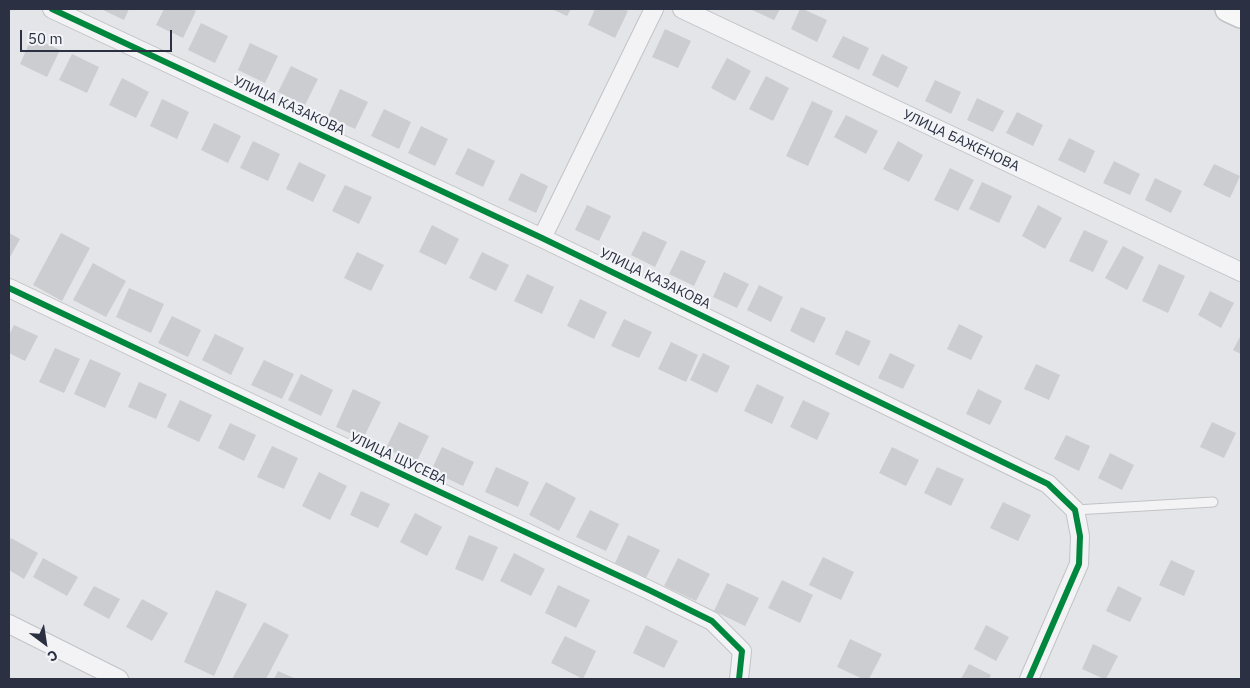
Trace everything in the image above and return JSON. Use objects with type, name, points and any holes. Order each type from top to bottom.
[{"type":"street","name":"УЛИЦА КАЗАКОВА","points":[[52,9],[542,238],[1048,484],[1075,510]]},
{"type":"street","points":[[542,238],[654,9]]},
{"type":"street","name":"УЛИЦА БАЖЕНОВА","points":[[682,9],[1241,272]]},
{"type":"street","points":[[1228,9],[1241,15]]},
{"type":"street","name":"УЛИЦА ЩУСЕВА","points":[[9,288],[712,621],[742,651],[739,679]]},
{"type":"street","points":[[1029,679],[1079,564],[1080,536],[1075,510]]},
{"type":"street","points":[[9,624],[120,679]]},
{"type":"lane","points":[[1075,510],[1213,502]]},
{"type":"building","points":[[101,9],[129,9],[124,20]]},
{"type":"building","points":[[164,9],[191,9],[196,11],[183,38],[156,25]]},
{"type":"building","points":[[552,9],[571,9],[567,16]]},
{"type":"building","points":[[595,9],[623,9],[628,11],[615,38],[588,25]]},
{"type":"building","points":[[750,9],[780,9],[774,20]]},
{"type":"building","points":[[800,9],[827,20],[817,42],[791,29]]},
{"type":"building","points":[[201,23],[228,36],[215,63],[188,50]]},
{"type":"building","points":[[665,29],[691,41],[678,68],[652,57]]},
{"type":"building","points":[[843,36],[869,48],[859,70],[832,57]]},
{"type":"building","points":[[32,37],[60,50],[47,77],[20,64]]},
{"type":"building","points":[[250,43],[278,56],[265,83],[238,70]]},
{"type":"building","points":[[72,54],[99,67],[87,93],[59,80]]},
{"type":"building","points":[[882,54],[908,67],[898,88],[872,75]]},
{"type":"building","points":[[727,58],[751,71],[735,101],[711,88]]},
{"type":"building","points":[[291,66],[318,79],[305,105],[278,92]]},
{"type":"building","points":[[766,76],[789,88],[773,121],[749,109]]},
{"type":"building","points":[[122,78],[149,92],[136,118],[109,105]]},
{"type":"building","points":[[935,80],[961,92],[951,114],[925,101]]},
{"type":"building","points":[[340,89],[368,102],[355,129],[328,116]]},
{"type":"building","points":[[977,98],[1004,111],[993,132],[967,120]]},
{"type":"building","points":[[162,99],[189,112],[177,139],[150,126]]},
{"type":"building","points":[[812,101],[833,111],[808,166],[786,156]]},
{"type":"building","points":[[384,109],[411,122],[399,149],[371,136]]},
{"type":"building","points":[[1017,112],[1043,125],[1033,146],[1006,133]]},
{"type":"building","points":[[846,115],[878,131],[866,154],[834,137]]},
{"type":"building","points":[[214,123],[241,136],[228,163],[201,150]]},
{"type":"building","points":[[421,126],[448,139],[435,166],[408,153]]},
{"type":"building","points":[[1069,138],[1095,151],[1085,173],[1058,160]]},
{"type":"building","points":[[253,141],[280,154],[268,181],[240,168]]},
{"type":"building","points":[[898,141],[923,155],[909,182],[883,169]]},
{"type":"building","points":[[468,148],[495,161],[483,187],[455,174]]},
{"type":"building","points":[[1114,161],[1140,174],[1130,195],[1103,183]]},
{"type":"building","points":[[299,162],[326,175],[313,202],[286,189]]},
{"type":"building","points":[[1214,164],[1240,176],[1230,198],[1203,185]]},
{"type":"building","points":[[950,168],[974,180],[958,211],[934,200]]},
{"type":"building","points":[[521,173],[548,186],[536,213],[508,200]]},
{"type":"building","points":[[1155,178],[1182,191],[1171,213],[1145,200]]},
{"type":"building","points":[[982,182],[1012,196],[999,223],[969,209]]},
{"type":"building","points":[[345,185],[372,197],[359,224],[332,211]]},
{"type":"building","points":[[587,205],[611,216],[599,241],[575,230]]},
{"type":"building","points":[[1038,205],[1062,218],[1045,249],[1022,236]]},
{"type":"building","points":[[432,225],[459,239],[446,265],[419,252]]},
{"type":"building","points":[[1084,230],[1108,241],[1093,272],[1069,261]]},
{"type":"building","points":[[643,231],[667,242],[655,267],[631,255]]},
{"type":"building","points":[[9,233],[20,239],[9,259]]},
{"type":"building","points":[[61,233],[90,248],[62,301],[33,285]]},
{"type":"building","points":[[1123,246],[1144,257],[1127,290],[1105,278]]},
{"type":"building","points":[[681,250],[706,261],[694,286],[669,274]]},
{"type":"building","points":[[357,252],[384,265],[371,291],[344,278]]},
{"type":"building","points":[[482,252],[509,265],[496,291],[469,278]]},
{"type":"building","points":[[93,263],[126,281],[106,317],[73,300]]},
{"type":"building","points":[[1159,264],[1185,276],[1168,313],[1142,301]]},
{"type":"building","points":[[724,272],[749,284],[737,308],[713,297]]},
{"type":"building","points":[[527,274],[554,287],[542,314],[514,301]]},
{"type":"building","points":[[759,285],[783,297],[771,322],[747,310]]},
{"type":"building","points":[[129,288],[164,304],[151,333],[116,317]]},
{"type":"building","points":[[1210,291],[1234,303],[1221,328],[1198,315]]},
{"type":"building","points":[[580,299],[607,312],[594,339],[567,326]]},
{"type":"building","points":[[801,307],[826,318],[814,343],[790,331]]},
{"type":"building","points":[[172,316],[201,330],[188,357],[158,343]]},
{"type":"building","points":[[624,319],[652,332],[639,358],[611,346]]},
{"type":"building","points":[[959,324],[983,336],[971,360],[947,349]]},
{"type":"building","points":[[14,325],[38,336],[25,361],[9,353],[9,335]]},
{"type":"building","points":[[846,330],[871,341],[859,366],[835,354]]},
{"type":"building","points":[[215,334],[244,348],[231,375],[202,360]]},
{"type":"building","points":[[1241,335],[1241,354],[1233,350]]},
{"type":"building","points":[[671,342],[698,355],[686,382],[658,369]]},
{"type":"building","points":[[55,348],[80,359],[64,393],[39,382]]},
{"type":"building","points":[[703,353],[730,366],[717,393],[690,380]]},
{"type":"building","points":[[890,353],[915,365],[903,389],[878,378]]},
{"type":"building","points":[[90,359],[121,373],[105,408],[74,394]]},
{"type":"building","points":[[264,360],[294,374],[282,399],[251,385]]},
{"type":"building","points":[[1036,364],[1060,375],[1049,400],[1024,389]]},
{"type":"building","points":[[301,374],[333,390],[321,416],[288,400]]},
{"type":"building","points":[[139,382],[167,394],[156,419],[128,407]]},
{"type":"building","points":[[757,384],[784,397],[772,424],[744,411]]},
{"type":"building","points":[[353,389],[381,402],[363,439],[336,427]]},
{"type":"building","points":[[978,389],[1002,401],[990,425],[966,414]]},
{"type":"building","points":[[180,400],[212,415],[199,442],[167,427]]},
{"type":"building","points":[[803,400],[830,413],[817,440],[790,427]]},
{"type":"building","points":[[399,422],[429,436],[416,463],[386,448]]},
{"type":"building","points":[[1212,422],[1236,433],[1224,458],[1200,447]]},
{"type":"building","points":[[230,423],[256,435],[244,461],[218,448]]},
{"type":"building","points":[[1066,435],[1090,446],[1079,471],[1054,459]]},
{"type":"building","points":[[272,446],[298,458],[284,489],[257,477]]},
{"type":"building","points":[[442,447],[474,462],[463,486],[431,471]]},
{"type":"building","points":[[892,447],[919,460],[906,486],[879,473]]},
{"type":"building","points":[[1110,453],[1134,465],[1122,490],[1098,478]]},
{"type":"building","points":[[496,467],[529,482],[518,507],[485,492]]},
{"type":"building","points":[[937,467],[964,479],[951,506],[924,493]]},
{"type":"building","points":[[319,472],[347,486],[330,520],[302,506]]},
{"type":"building","points":[[546,482],[576,498],[559,531],[529,515]]},
{"type":"building","points":[[361,491],[390,504],[378,528],[350,515]]},
{"type":"building","points":[[1003,502],[1031,515],[1018,541],[990,528]]},
{"type":"building","points":[[590,510],[619,524],[606,551],[576,537]]},
{"type":"building","points":[[415,513],[442,527],[427,556],[400,542]]},
{"type":"building","points":[[469,535],[498,547],[483,581],[455,569]]},
{"type":"building","points":[[628,535],[660,550],[646,578],[615,563]]},
{"type":"building","points":[[11,538],[38,553],[24,579],[9,570],[9,542]]},
{"type":"building","points":[[514,553],[545,569],[531,596],[500,581]]},
{"type":"building","points":[[823,557],[854,572],[841,600],[809,585]]},
{"type":"building","points":[[43,558],[78,577],[67,596],[33,577]]},
{"type":"building","points":[[678,558],[710,574],[696,601],[664,586]]},
{"type":"building","points":[[1171,560],[1195,571],[1184,596],[1159,585]]},
{"type":"building","points":[[782,580],[813,595],[800,623],[768,608]]},
{"type":"building","points":[[727,583],[759,598],[745,626],[714,611]]},
{"type":"building","points":[[558,585],[590,600],[576,628],[545,613]]},
{"type":"building","points":[[94,586],[120,599],[109,619],[83,605]]},
{"type":"building","points":[[1118,586],[1142,598],[1130,622],[1106,611]]},
{"type":"building","points":[[216,590],[247,604],[214,676],[184,662]]},
{"type":"building","points":[[142,599],[168,613],[152,641],[126,627]]},
{"type":"building","points":[[264,622],[289,635],[266,679],[232,679]]},
{"type":"building","points":[[646,625],[678,641],[664,668],[633,653]]},
{"type":"building","points":[[986,625],[1009,637],[996,661],[974,649]]},
{"type":"building","points":[[565,636],[596,651],[583,679],[551,663]]},
{"type":"building","points":[[850,639],[882,654],[869,679],[863,679],[837,667]]},
{"type":"building","points":[[1093,644],[1118,656],[1106,679],[1082,669]]},
{"type":"building","points":[[969,664],[991,675],[989,679],[961,679]]},
{"type":"building","points":[[278,671],[296,679],[274,679]]},
{"type":"cycle path","points":[[52,9],[542,238],[1048,484],[1075,510],[1080,536],[1079,564],[1029,679]]},
{"type":"cycle path","points":[[9,288],[712,621],[742,651],[739,679]]}]
